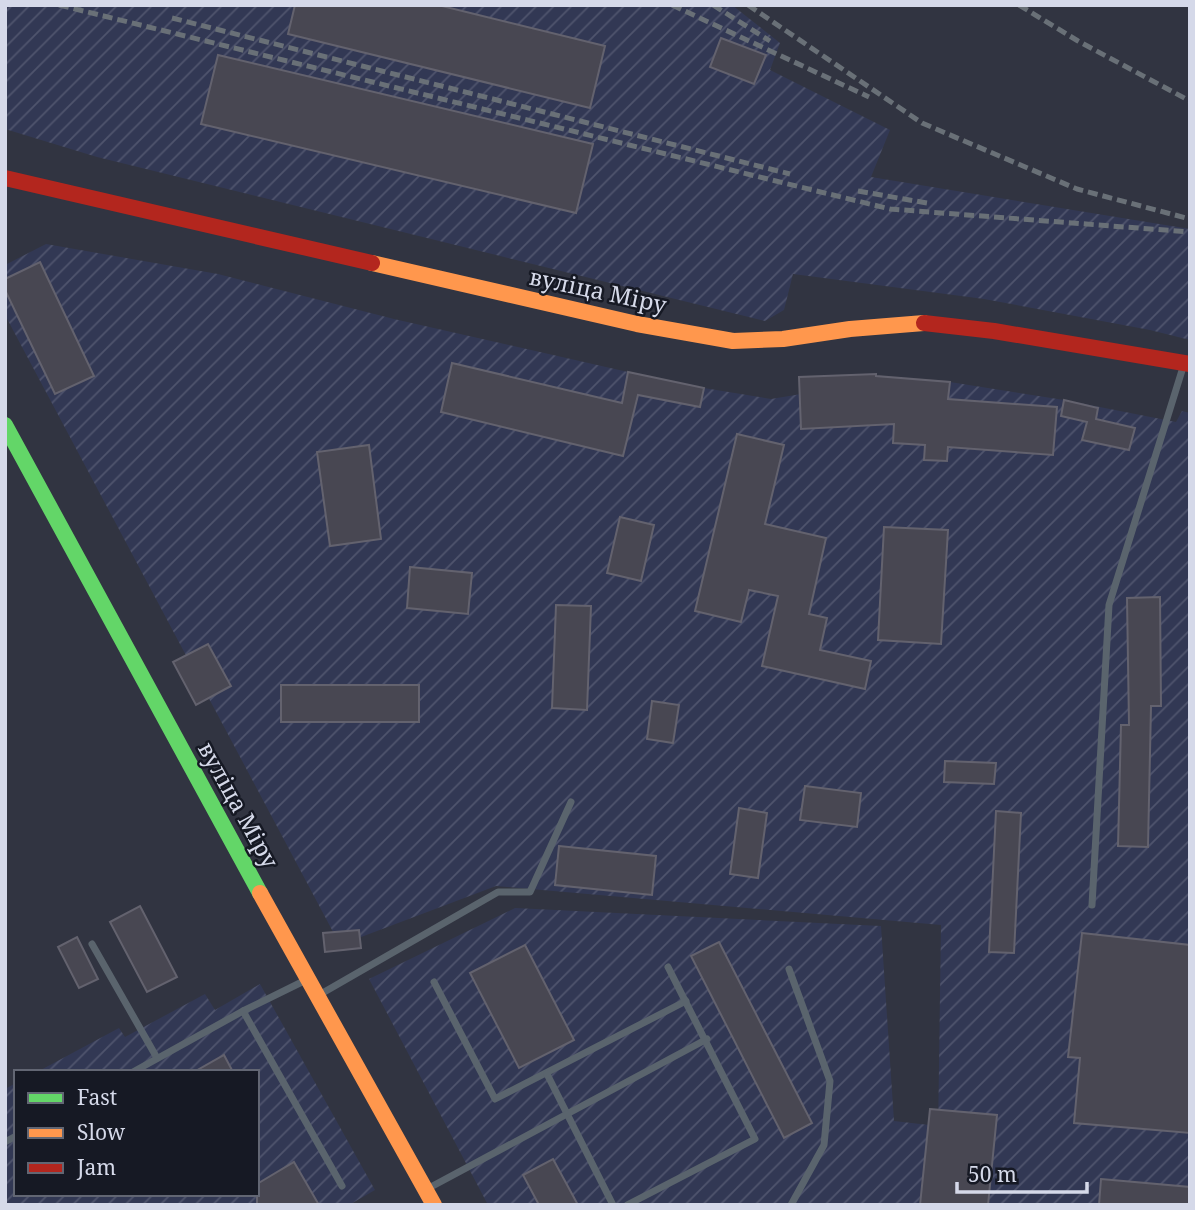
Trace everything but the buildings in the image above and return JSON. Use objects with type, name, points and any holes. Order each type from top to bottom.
[{"type":"street","name":"вуліца Міру","points":[[5,178],[624,321],[733,341],[783,339],[850,329],[925,323],[994,331],[1187,364]]},
{"type":"street","name":"вуліца Міру","points":[[5,425],[307,979],[435,1205]]},
{"type":"lane","points":[[1092,905],[1109,606],[1187,364]]},
{"type":"lane","points":[[318,995],[498,892],[530,892],[571,802]]},
{"type":"lane","points":[[92,944],[157,1058]]},
{"type":"lane","points":[[627,1205],[755,1139],[707,1039],[668,967]]},
{"type":"lane","points":[[789,969],[830,1080],[824,1145],[791,1205]]},
{"type":"lane","points":[[136,1070],[307,979]]},
{"type":"lane","points":[[434,982],[495,1100],[686,1001]]},
{"type":"lane","points":[[243,1011],[342,1186]]},
{"type":"lane","points":[[426,1189],[707,1039]]},
{"type":"lane","points":[[547,1074],[613,1205]]},
{"type":"shaded area","points":[[5,5],[732,5],[780,43],[770,70],[890,130],[871,177],[1190,229],[1190,340],[984,299],[793,274],[784,310],[765,321],[97,157],[5,129]]},
{"type":"shaded area","points":[[46,244],[218,274],[394,319],[628,372],[624,392],[699,407],[704,388],[771,399],[898,378],[950,382],[1064,400],[1176,422],[1182,411],[1190,413],[1190,1205],[937,1205],[941,925],[496,886],[340,945],[5,315],[5,265]]},
{"type":"shaded area","points":[[515,908],[881,926],[894,1121],[929,1125],[919,1205],[488,1205],[369,979]]},
{"type":"shaded area","points":[[260,984],[375,1190],[349,1205],[5,1205],[5,1089],[14,1084],[14,1196],[259,1196],[259,1070],[41,1070],[119,1028],[125,1037],[205,994],[215,1010]]},
{"type":"railway","points":[[59,5],[890,209],[1190,232]]},
{"type":"railway","points":[[672,5],[869,97]]},
{"type":"railway","points":[[713,5],[770,41]]},
{"type":"railway","points":[[748,5],[922,123],[1077,189],[1190,219]]},
{"type":"railway","points":[[1019,5],[1078,41],[1190,101]]},
{"type":"railway","points":[[172,18],[790,174]]},
{"type":"railway","points":[[858,191],[927,203]]},
{"type":"traffic: fast","points":[[5,425],[260,893]]},
{"type":"traffic: slow","points":[[372,263],[637,324],[733,341],[783,339],[850,329],[924,323]]},
{"type":"traffic: slow","points":[[260,893],[434,1205]]},
{"type":"traffic: jam","points":[[5,178],[372,263]]},
{"type":"traffic: jam","points":[[924,323],[994,331],[1190,364]]}]
